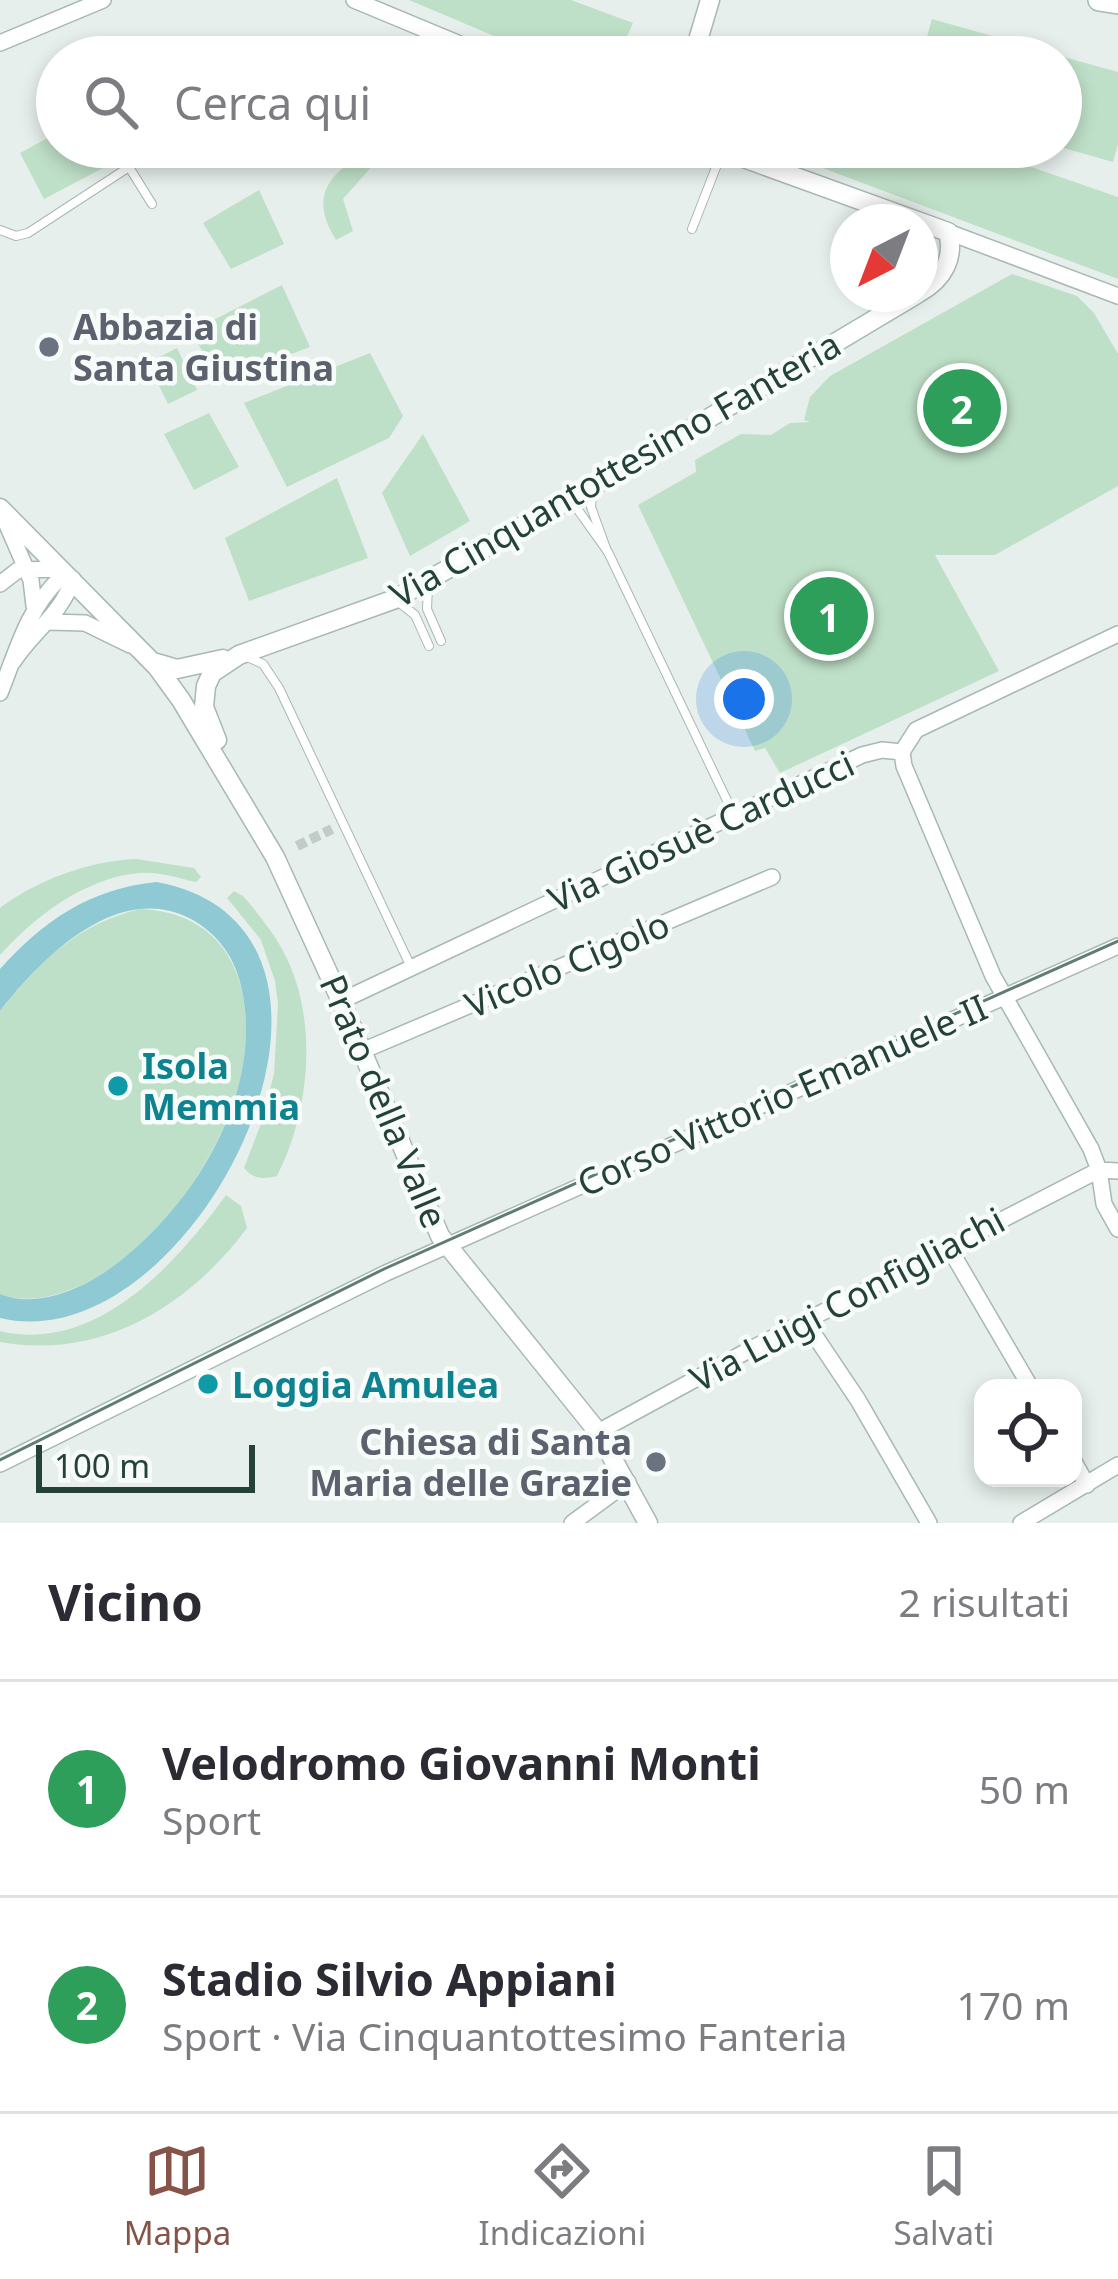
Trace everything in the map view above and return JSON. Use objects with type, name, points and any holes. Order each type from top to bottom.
[{"type":"main road","points":[[1099,0],[1118,3]]},
{"type":"street","points":[[0,43],[103,0]]},
{"type":"street","points":[[354,0],[441,36]]},
{"type":"street","points":[[699,36],[710,0]]},
{"type":"street","points":[[770,168],[1118,296]]},
{"type":"street","name":"Via Cinquantottesimo Fanteria","points":[[938,278],[951,249],[948,232]]},
{"type":"street","name":"Via Cinquantottesimo Fanteria","points":[[143,653],[177,669],[239,655],[395,599],[593,487],[651,465],[889,312]]},
{"type":"street","points":[[0,508],[35,594],[0,693]]},
{"type":"street","name":"Prato della Valle","points":[[0,508],[143,653],[181,700],[275,857],[447,1246],[0,1464]]},
{"type":"street","points":[[0,584],[26,568],[68,574]]},
{"type":"street","points":[[30,616],[68,574]]},
{"type":"street","points":[[13,662],[29,637],[49,622],[68,574]]},
{"type":"street","name":"Prato della Valle","points":[[49,622],[85,623],[143,653]]},
{"type":"street","name":"Via Giosuè Carducci","points":[[341,1001],[862,755],[902,752],[916,730],[1118,634]]},
{"type":"street","points":[[239,655],[212,673],[204,707],[275,857]]},
{"type":"street","points":[[902,752],[1003,996],[1091,1149],[1104,1204],[1118,1229]]},
{"type":"street","name":"Vicolo Cigolo","points":[[362,1051],[772,877]]},
{"type":"street","name":"Corso Vittorio Emanuele II","points":[[447,1246],[1118,946]]},
{"type":"street","points":[[1099,1170],[1118,1171]]},
{"type":"street","name":"Via Luigi Configliachi","points":[[598,1432],[1099,1170]]},
{"type":"street","points":[[447,1246],[598,1432],[648,1523]]},
{"type":"street","points":[[949,1246],[1025,1379]]},
{"type":"street","points":[[805,1321],[858,1400],[929,1523]]},
{"type":"street","points":[[1021,1523],[1118,1465]]},
{"type":"street","points":[[1082,1475],[1088,1485]]},
{"type":"street","points":[[572,1523],[628,1482]]},
{"type":"lane","points":[[0,230],[16,236],[28,233],[127,168]]},
{"type":"lane","points":[[130,168],[152,204]]},
{"type":"lane","points":[[692,229],[711,168]]},
{"type":"lane","points":[[593,487],[592,507],[608,552],[734,815]]},
{"type":"lane","points":[[567,501],[579,508],[608,552]]},
{"type":"lane","points":[[429,581],[426,604],[441,641]]},
{"type":"lane","points":[[395,599],[412,610],[429,646]]},
{"type":"lane","points":[[239,655],[263,664],[279,688],[412,968]]},
{"type":"green space","points":[[409,0],[571,0],[633,23],[627,36],[494,36]]},
{"type":"green space","points":[[932,19],[992,36],[927,36]]},
{"type":"green space","points":[[1082,62],[1118,72],[1118,144],[1113,162],[1082,153]]},
{"type":"green space","points":[[36,144],[36,168],[103,168],[44,199],[20,153]]},
{"type":"green space","points":[[343,168],[370,168],[343,199],[353,231],[336,240],[327,223],[324,196]]},
{"type":"green space","points":[[823,168],[1034,168],[1118,197],[1118,279],[938,211],[938,204],[919,204]]},
{"type":"green space","points":[[259,190],[284,244],[231,269],[203,223]]},
{"type":"green space","points":[[1012,274],[1077,296],[1094,313],[1118,354],[1118,486],[995,555],[935,555],[999,671],[780,773],[765,748],[755,751],[638,505],[696,472],[695,460],[741,434],[771,435],[790,423],[810,422],[804,420],[810,397],[830,376]]},
{"type":"green space","points":[[282,285],[310,347],[217,382],[192,331]]},
{"type":"green space","points":[[177,348],[197,390],[168,404],[148,363]]},
{"type":"green space","points":[[370,353],[403,416],[389,438],[287,487],[244,403]]},
{"type":"green space","points":[[209,413],[239,467],[194,490],[164,434]]},
{"type":"green space","points":[[423,434],[470,521],[410,556],[382,493]]},
{"type":"green space","points":[[337,478],[368,558],[249,601],[225,538]]},
{"type":"green space","points":[[136,859],[194,868],[201,877],[196,882],[139,873],[99,882],[45,913],[0,955],[0,908],[64,874]]},
{"type":"green space","points":[[234,891],[253,908],[282,949],[294,975],[306,1032],[297,1122],[277,1176],[267,1178],[255,1177],[244,1168],[274,1074],[278,1004],[261,940],[227,898]]},
{"type":"green space","name":"Isola Memmia","points":[[141,909],[181,917],[210,934],[230,959],[242,990],[246,1025],[235,1097],[195,1179],[142,1244],[97,1277],[63,1292],[27,1299],[0,1294],[0,1011],[29,977],[79,934]]},
{"type":"green space","points":[[226,1195],[241,1206],[247,1228],[198,1282],[170,1304],[107,1335],[73,1343],[0,1342],[0,1331],[35,1335],[69,1329],[130,1298],[183,1249]]},
{"type":"water","points":[[157,882],[231,916],[266,977],[269,1053],[246,1136],[201,1213],[142,1276],[73,1315],[0,1318],[0,1294],[31,1299],[63,1293],[107,1271],[148,1237],[199,1174],[234,1100],[244,1061],[246,1021],[240,982],[222,945],[191,919],[163,910],[109,917],[59,949],[0,1011],[0,969],[33,936],[90,900]]},
{"type":"tunnel","points":[[297,846],[332,829]]},
{"type":"tram line","points":[[0,1460],[384,1269],[1118,941]]},
{"type":"place","name":"Abbazia di Santa Giustina","points":[[49,347]]},
{"type":"place","name":"Stadio Silvio Appiani","points":[[962,408]]},
{"type":"place","name":"Velodromo Giovanni Monti","points":[[829,616]]},
{"type":"place","name":"Isola Memmia","points":[[118,1086]]},
{"type":"place","name":"Loggia Amulea","points":[[208,1384]]},
{"type":"place","name":"Chiesa di Santa Maria delle Grazie","points":[[656,1462]]}]
